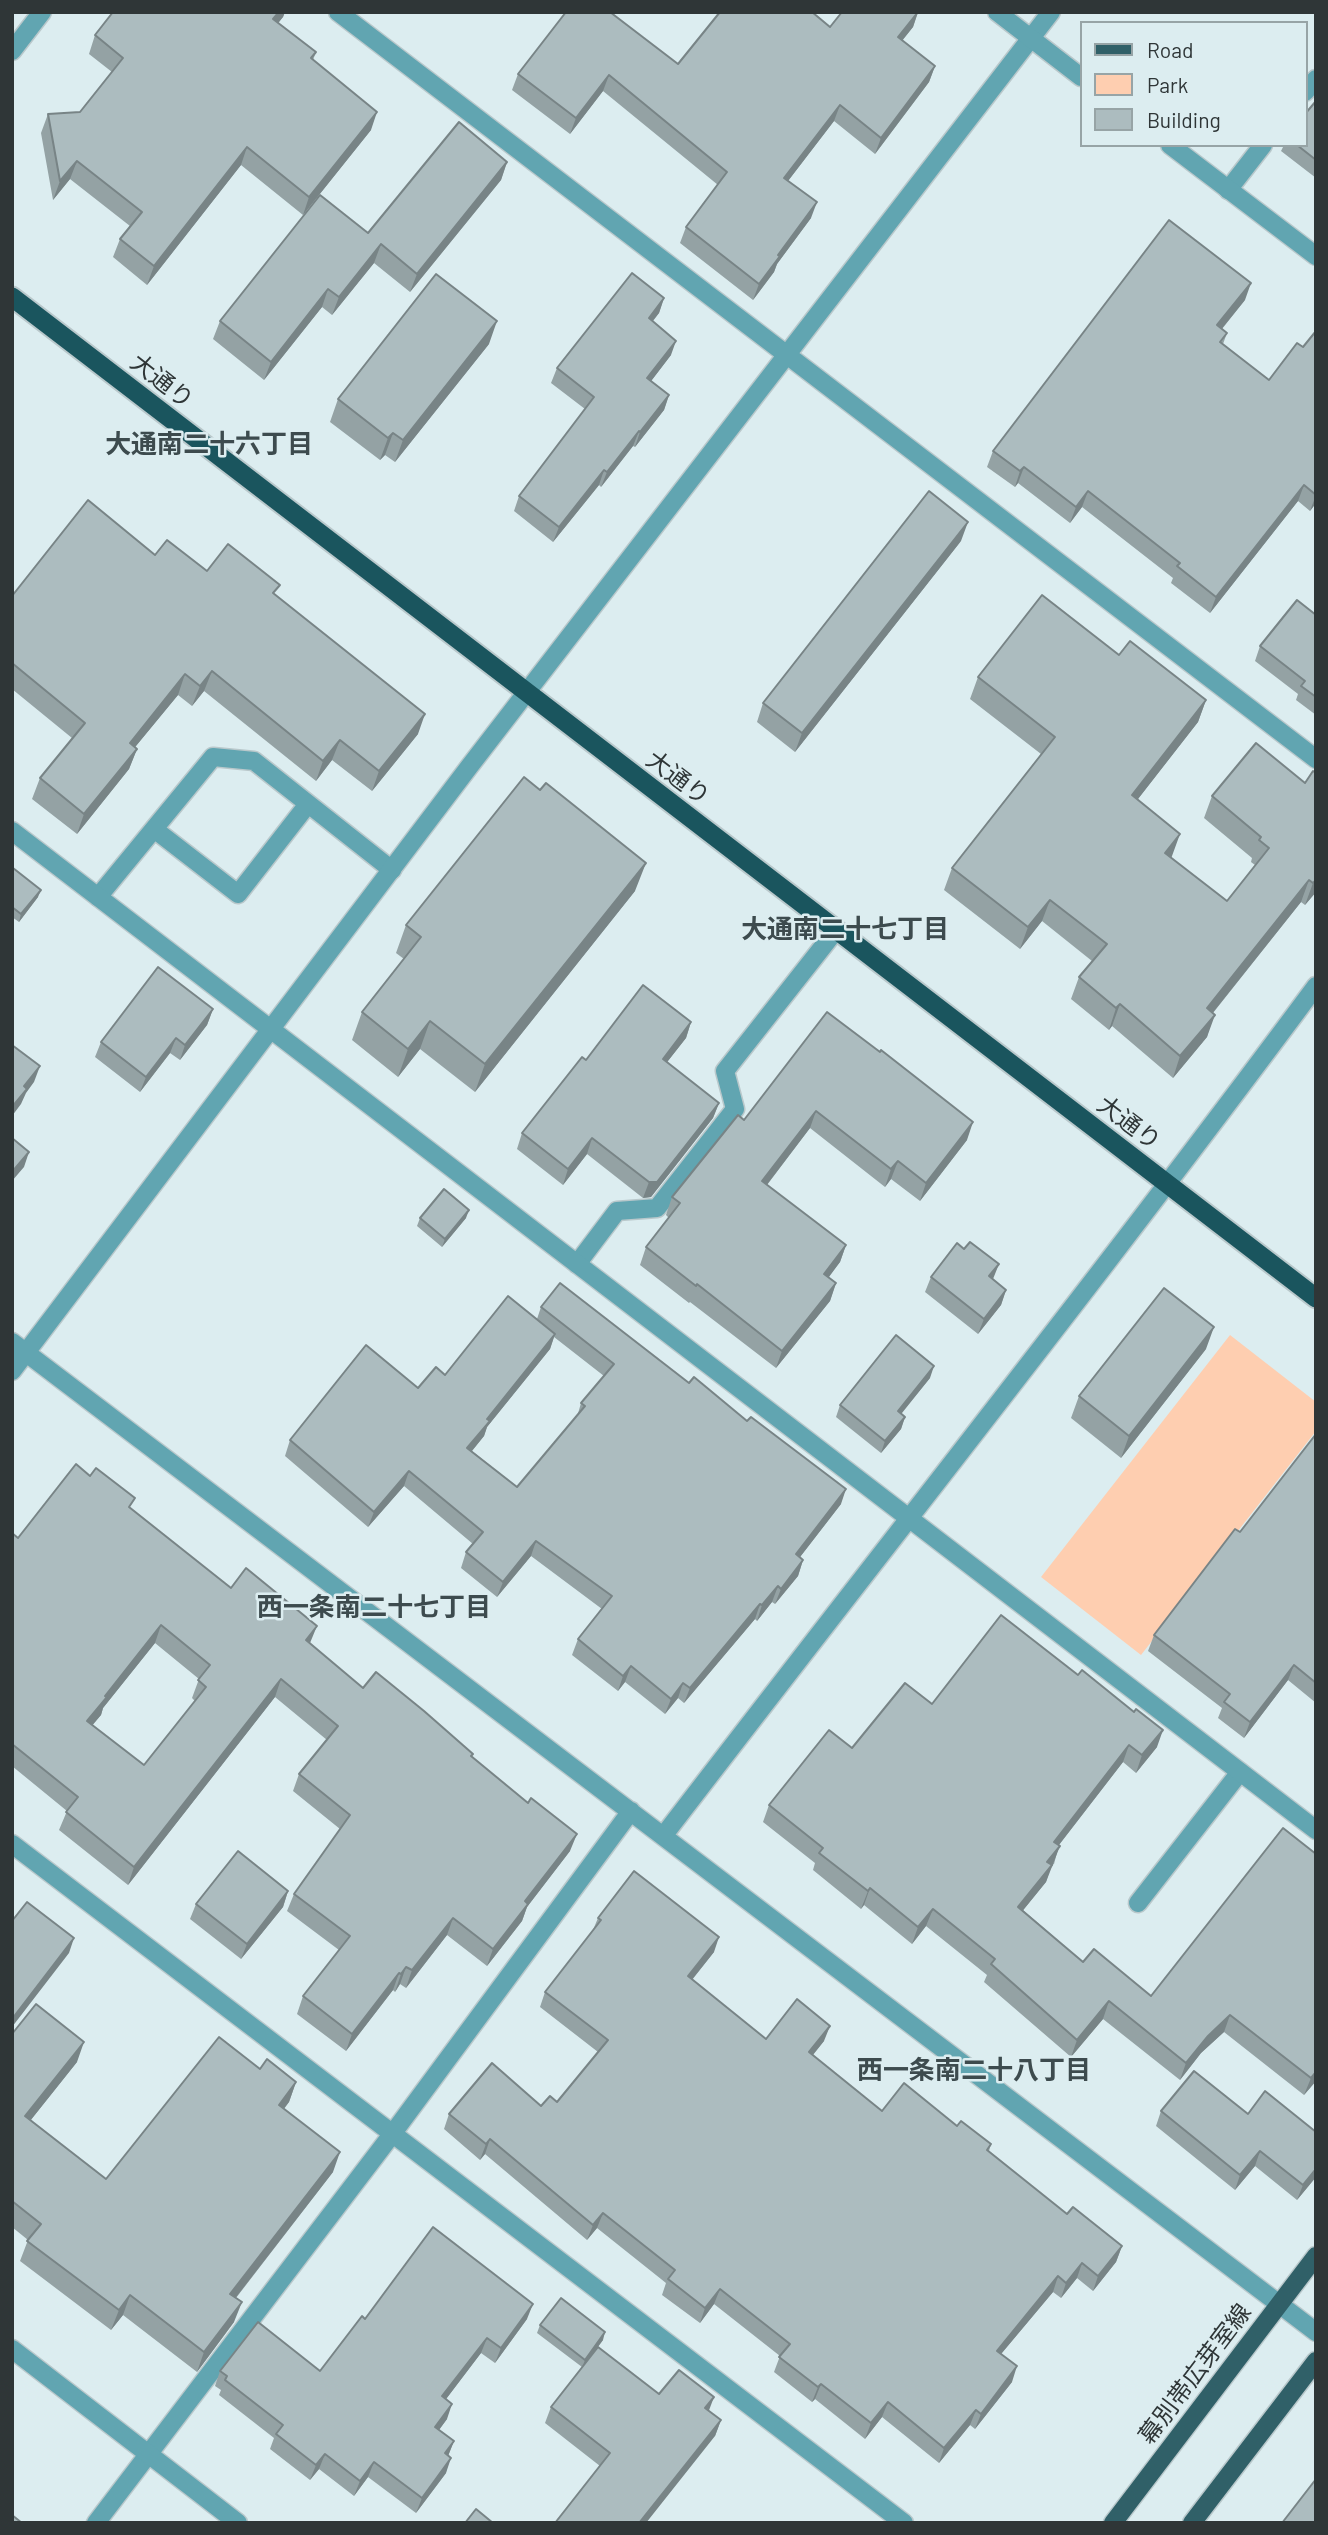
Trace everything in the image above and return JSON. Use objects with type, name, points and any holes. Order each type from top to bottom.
[{"type":"highway","name":"大通り","points":[[12,297],[1316,1298]]},
{"type":"main road","name":"幕別帯広芽室線","points":[[1113,2523],[1316,2256]]},
{"type":"main road","points":[[1192,2523],[1316,2361]]},
{"type":"street","points":[[12,51],[42,12]]},
{"type":"street","points":[[338,12],[1316,759]]},
{"type":"street","points":[[997,12],[1080,76]]},
{"type":"street","points":[[12,1371],[19,1347],[270,1029],[526,692],[1051,12]]},
{"type":"street","points":[[1173,147],[1316,256]]},
{"type":"street","points":[[1228,190],[1261,147]]},
{"type":"street","points":[[98,897],[213,757],[254,761],[391,870]]},
{"type":"street","points":[[153,829],[238,894],[308,804]]},
{"type":"street","points":[[12,831],[1316,1830]]},
{"type":"street","points":[[577,1264],[617,1211],[657,1208],[735,1109],[725,1071],[836,930]]},
{"type":"street","points":[[664,1835],[907,1518],[1169,1184],[1316,986]]},
{"type":"street","points":[[19,1347],[1316,2332]]},
{"type":"street","points":[[1138,1903],[1240,1772]]},
{"type":"street","points":[[96,2523],[393,2133],[631,1811]]},
{"type":"street","points":[[12,1844],[904,2523]]},
{"type":"street","points":[[12,2349],[238,2523]]},
{"type":"green space","points":[[1230,1335],[1316,1402],[1316,1431],[1141,1655],[1041,1577]]},
{"type":"building","points":[[113,12],[279,12],[273,19],[316,52],[311,58],[377,112],[309,197],[247,147],[154,266],[120,239],[142,212],[77,161],[60,181],[48,114],[80,112],[123,58],[95,35]]},
{"type":"building","points":[[566,12],[610,12],[678,64],[720,12],[812,12],[830,27],[842,12],[918,12],[898,37],[935,66],[881,138],[840,105],[784,178],[817,202],[759,284],[686,227],[727,172],[609,75],[576,118],[518,74]]},
{"type":"building","points":[[1316,101],[1316,160],[1300,147],[1307,147],[1307,112]]},
{"type":"building","points":[[459,122],[507,162],[417,274],[381,244],[339,297],[328,289],[271,362],[220,321],[320,195],[368,233]]},
{"type":"building","points":[[1169,220],[1251,283],[1217,325],[1227,333],[1220,342],[1269,380],[1297,343],[1303,347],[1316,331],[1316,495],[1304,485],[1216,597],[1177,566],[1180,563],[1088,491],[1076,507],[1024,467],[1020,471],[993,451]]},
{"type":"building","points":[[632,273],[664,298],[649,318],[676,341],[647,378],[669,395],[559,527],[519,496],[594,397],[557,368]]},
{"type":"building","points":[[436,274],[497,321],[403,440],[393,433],[388,438],[338,399]]},
{"type":"building","points":[[929,491],[968,522],[802,733],[763,703]]},
{"type":"building","points":[[88,500],[155,555],[167,540],[207,571],[228,544],[280,585],[273,593],[425,714],[379,771],[340,740],[323,761],[212,671],[200,686],[185,674],[130,743],[137,749],[84,814],[40,778],[85,723],[12,663],[12,596]]},
{"type":"building","points":[[1042,595],[1119,655],[1130,641],[1206,700],[1132,795],[1180,834],[1165,853],[1227,901],[1269,848],[1259,840],[1261,837],[1212,796],[1256,743],[1305,783],[1313,771],[1316,773],[1316,880],[1313,883],[1309,880],[1207,1008],[1215,1015],[1180,1056],[1120,1004],[1116,1008],[1079,977],[1107,944],[1050,900],[1028,927],[952,868],[1055,737],[978,677]]},
{"type":"building","points":[[1297,600],[1316,615],[1316,697],[1301,686],[1305,681],[1260,646]]},
{"type":"building","points":[[524,777],[540,790],[546,783],[646,863],[485,1064],[430,1021],[408,1049],[362,1012],[421,937],[406,925]]},
{"type":"building","points":[[13,868],[41,890],[21,914],[12,907]]},
{"type":"building","points":[[158,967],[213,1009],[185,1045],[176,1038],[146,1077],[101,1042]]},
{"type":"building","points":[[643,985],[691,1022],[663,1059],[719,1103],[657,1182],[649,1182],[592,1138],[568,1169],[522,1133],[582,1057],[586,1060]]},
{"type":"building","points":[[827,1012],[880,1052],[881,1050],[973,1122],[926,1183],[898,1161],[891,1169],[816,1111],[762,1181],[846,1245],[824,1274],[836,1283],[782,1351],[646,1247],[680,1203],[672,1197],[738,1115],[744,1120]]},
{"type":"building","points":[[12,1045],[40,1066],[24,1086],[27,1089],[12,1107]]},
{"type":"building","points":[[12,1138],[29,1152],[12,1172]]},
{"type":"building","points":[[444,1189],[469,1210],[445,1239],[420,1218]]},
{"type":"building","points":[[970,1242],[999,1264],[989,1276],[1006,1290],[984,1319],[931,1277],[957,1243],[964,1249]]},
{"type":"building","points":[[560,1283],[689,1383],[694,1377],[747,1421],[751,1417],[846,1489],[796,1554],[803,1560],[781,1589],[778,1586],[762,1605],[760,1604],[690,1688],[683,1683],[671,1699],[631,1666],[623,1676],[578,1639],[612,1596],[536,1541],[503,1582],[466,1552],[483,1532],[409,1471],[374,1512],[290,1440],[366,1345],[418,1388],[436,1367],[445,1375],[508,1296],[555,1334],[467,1448],[517,1487],[585,1406],[581,1403],[614,1364],[541,1307]]},
{"type":"building","points":[[1164,1288],[1214,1327],[1129,1436],[1079,1396]]},
{"type":"building","points":[[896,1335],[934,1366],[898,1411],[905,1417],[885,1441],[840,1405]]},
{"type":"building","points":[[1316,1434],[1316,1683],[1294,1665],[1250,1722],[1224,1702],[1230,1694],[1154,1635],[1235,1529],[1240,1532]]},
{"type":"building","points":[[76,1464],[90,1476],[96,1468],[135,1498],[129,1507],[231,1588],[246,1568],[317,1626],[306,1640],[363,1688],[376,1672],[528,1803],[531,1798],[577,1834],[525,1901],[528,1904],[493,1949],[453,1918],[412,1970],[406,1967],[399,1973],[352,2034],[303,1996],[350,1936],[294,1894],[350,1815],[299,1774],[338,1726],[281,1679],[134,1867],[66,1812],[78,1797],[12,1744],[12,1533],[18,1538]],"holes":[[[161,1625],[210,1665],[198,1680],[206,1687],[144,1765],[87,1721]]]},
{"type":"building","points":[[1001,1615],[1078,1675],[1082,1670],[1134,1712],[1136,1709],[1163,1730],[1142,1755],[1129,1745],[1054,1842],[1060,1846],[1047,1862],[1052,1865],[1018,1907],[1083,1962],[1094,1949],[1151,1996],[1283,1828],[1316,1854],[1316,2072],[1311,2078],[1230,2015],[1186,2063],[1109,2001],[1077,2040],[991,1964],[995,1959],[933,1909],[918,1927],[870,1888],[868,1891],[819,1853],[823,1848],[769,1805],[829,1730],[852,1748],[905,1683],[932,1704]]},
{"type":"building","points":[[238,1851],[288,1891],[247,1944],[196,1904]]},
{"type":"building","points":[[634,1871],[719,1937],[688,1976],[766,2039],[797,1999],[830,2026],[809,2052],[882,2111],[904,2083],[957,2126],[961,2121],[991,2144],[987,2150],[1067,2214],[1073,2207],[1122,2246],[1098,2276],[1082,2263],[1066,2283],[1058,2276],[997,2351],[1017,2366],[981,2414],[976,2410],[944,2448],[888,2402],[871,2423],[821,2384],[818,2387],[779,2357],[790,2344],[720,2289],[705,2308],[668,2279],[675,2270],[603,2213],[593,2225],[490,2139],[486,2144],[449,2114],[492,2063],[541,2106],[550,2096],[557,2102],[608,2040],[545,1992],[601,1920],[598,1918]]},
{"type":"building","points":[[27,1902],[74,1938],[12,2019],[12,1921]]},
{"type":"building","points":[[36,2004],[84,2042],[25,2116],[106,2179],[219,2037],[260,2069],[267,2059],[296,2082],[279,2105],[340,2152],[230,2294],[242,2302],[204,2352],[130,2295],[119,2310],[27,2241],[41,2224],[12,2201],[12,2034]]},
{"type":"building","points":[[1194,2071],[1248,2114],[1265,2091],[1316,2132],[1316,2169],[1303,2185],[1260,2151],[1240,2175],[1161,2111]]},
{"type":"building","points":[[433,2227],[533,2304],[501,2348],[487,2338],[442,2396],[452,2404],[435,2427],[454,2441],[445,2453],[451,2458],[422,2498],[374,2462],[360,2481],[325,2454],[316,2465],[276,2434],[283,2425],[225,2380],[227,2376],[220,2371],[258,2322],[320,2371],[362,2316],[365,2319]]},
{"type":"building","points":[[561,2298],[605,2332],[585,2360],[540,2325]]},
{"type":"building","points":[[598,2347],[659,2394],[679,2370],[714,2397],[705,2408],[721,2420],[639,2523],[555,2523],[610,2453],[551,2407]]},
{"type":"building","points":[[1316,2479],[1316,2523],[1282,2523]]},
{"type":"building","points":[[476,2509],[493,2523],[465,2523]]},
{"type":"building","points":[[12,2515],[22,2523],[12,2523]]},
{"type":"district","name":"大通南二十六丁目","points":[[209,444]]},
{"type":"district","name":"大通南二十七丁目","points":[[845,929]]},
{"type":"district","name":"西一条南二十七丁目","points":[[374,1607]]},
{"type":"district","name":"西一条南二十八丁目","points":[[974,2070]]}]
